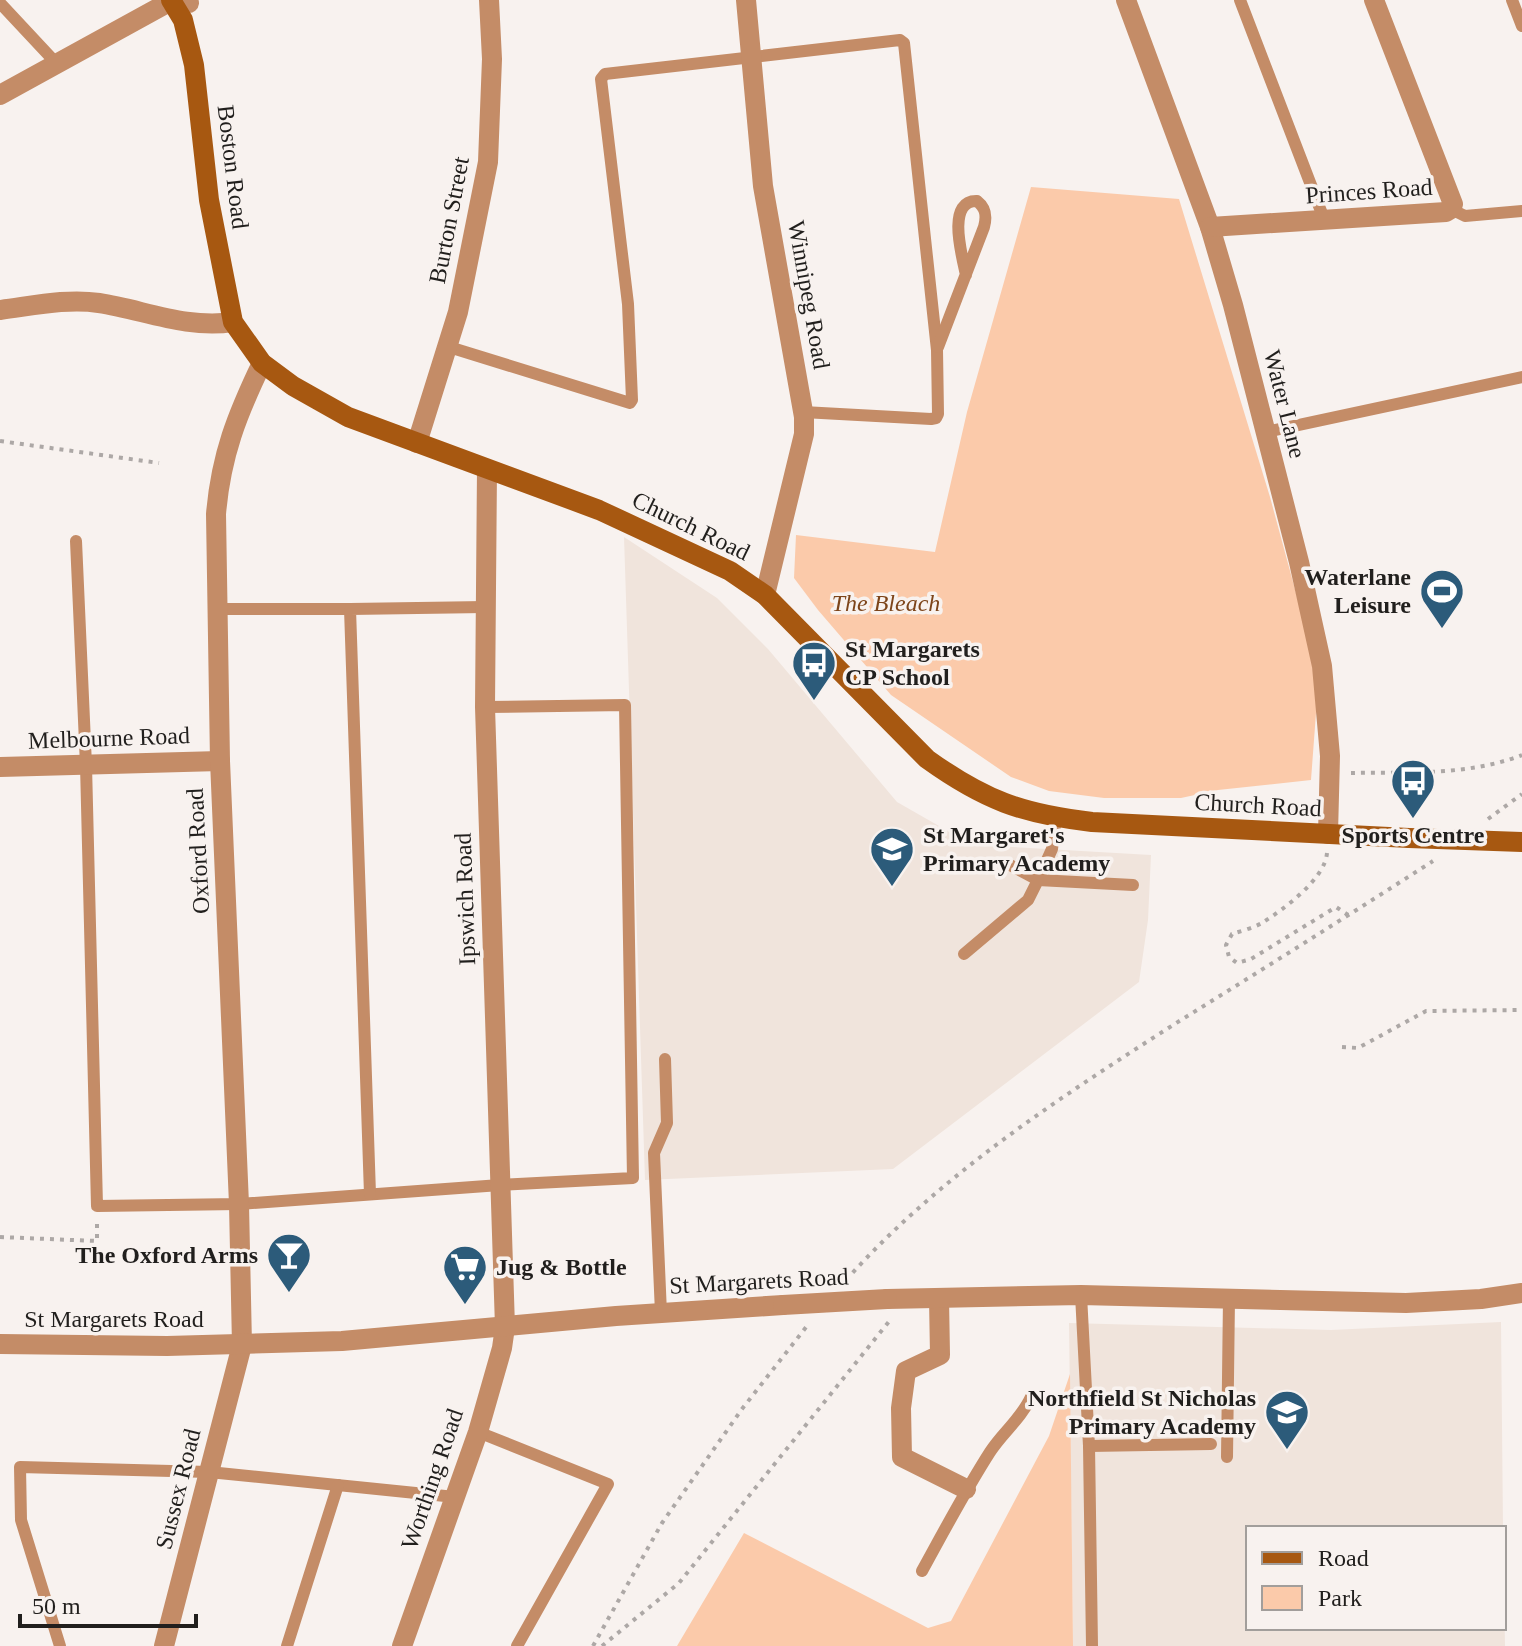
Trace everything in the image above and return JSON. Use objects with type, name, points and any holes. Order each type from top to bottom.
[{"type":"main road","name":"Boston Road","points":[[181,5],[194,65],[209,200],[233,322]]},
{"type":"main road","name":"Church Road","points":[[233,322],[262,363],[293,386],[348,417],[599,510],[730,571],[765,595],[927,759],[989,798],[1056,818],[1162,827],[1522,842]]},
{"type":"street","name":"Burton Street","points":[[417,443],[458,312],[488,162],[492,59],[489,0]]},
{"type":"street","name":"Winnipeg Road","points":[[746,0],[763,186],[803,412],[804,434],[765,595]]},
{"type":"street","name":"Water Lane","points":[[1126,0],[1210,227],[1299,562],[1322,666],[1330,773],[1328,834]]},
{"type":"street","name":"Princes Road","points":[[1210,227],[1446,212],[1451,209],[1453,204],[1374,0]]},
{"type":"street","points":[[0,95],[181,5]]},
{"type":"street","points":[[0,296],[26,306]]},
{"type":"street","points":[[0,310],[70,302],[97,303],[190,323],[233,322]]},
{"type":"street","name":"Oxford Road","points":[[242,1345],[220,761],[216,514],[219,473],[238,411],[262,363]]},
{"type":"street","name":"Ipswich Road","points":[[487,469],[485,707],[505,1327]]},
{"type":"street","name":"Melbourne Road","points":[[0,767],[220,761]]},
{"type":"street","name":"St Margarets Road","points":[[0,1344],[242,1345],[342,1341],[661,1313],[887,1299],[1081,1295],[1406,1303],[1481,1299],[1522,1293]]},
{"type":"street","points":[[939,1298],[940,1355],[906,1371],[901,1408],[902,1457],[966,1489]]},
{"type":"street","name":"Worthing Road","points":[[402,1646],[478,1432],[505,1327]]},
{"type":"street","points":[[0,1332],[0,1344]]},
{"type":"street","name":"Sussex Road","points":[[164,1646],[242,1345]]},
{"type":"lane","points":[[1240,0],[1324,219]]},
{"type":"lane","points":[[1512,0],[1522,26]]},
{"type":"lane","points":[[0,3],[57,64]]},
{"type":"lane","points":[[449,347],[630,403],[628,304],[601,79],[605,74],[900,40],[904,43],[937,350],[938,414],[936,418],[803,412]]},
{"type":"lane","points":[[937,350],[966,275],[986,218],[984,207],[977,201],[968,200],[959,213],[959,237],[966,275]]},
{"type":"lane","points":[[1451,209],[1465,216],[1522,211]]},
{"type":"lane","points":[[1266,432],[1522,377]]},
{"type":"lane","points":[[76,541],[86,765],[97,1206],[239,1204],[633,1178],[625,705],[485,707]]},
{"type":"lane","points":[[219,609],[485,607]]},
{"type":"lane","points":[[350,609],[370,1194]]},
{"type":"lane","points":[[964,954],[1028,900],[1052,849],[1056,818]]},
{"type":"lane","points":[[1010,865],[1038,880],[1133,885]]},
{"type":"lane","points":[[661,1313],[654,1153],[667,1123],[665,1059]]},
{"type":"lane","points":[[1081,1295],[1089,1446],[1092,1646]]},
{"type":"lane","points":[[1227,1457],[1229,1298]]},
{"type":"lane","points":[[922,1571],[966,1489],[993,1449],[1019,1420],[1031,1397]]},
{"type":"lane","points":[[478,1432],[608,1484],[517,1646]]},
{"type":"lane","points":[[1089,1446],[1211,1444]]},
{"type":"lane","points":[[60,1646],[21,1520],[20,1467],[209,1472],[455,1497]]},
{"type":"lane","points":[[287,1646],[338,1485]]},
{"type":"path","points":[[0,441],[159,463]]},
{"type":"path","points":[[1330,773],[1432,772],[1500,764],[1522,755]]},
{"type":"path","points":[[1328,834],[1326,863],[1316,879],[1260,924],[1232,934],[1226,945],[1229,957],[1237,963],[1251,959],[1336,907],[1348,915]]},
{"type":"path","points":[[838,1289],[888,1237],[942,1188],[1010,1135],[1091,1078],[1433,861]]},
{"type":"path","points":[[1342,1047],[1358,1048],[1426,1011],[1522,1010]]},
{"type":"path","points":[[0,1237],[97,1241],[97,1206]]},
{"type":"path","points":[[602,1646],[679,1583],[908,1299]]},
{"type":"path","points":[[593,1646],[662,1523],[742,1409],[808,1324]]},
{"type":"shaded area","name":"St Margaret's Primary Academy","points":[[624,537],[717,598],[768,649],[897,802],[946,830],[995,846],[1151,855],[1148,920],[1139,982],[893,1169],[645,1180]]},
{"type":"shaded area","name":"Northfield St Nicholas Primary Academy","points":[[1501,1322],[1503,1526],[1246,1526],[1246,1630],[1505,1630],[1505,1646],[1073,1646],[1069,1323],[1331,1330]]},
{"type":"green space","name":"The Bleach","points":[[1031,187],[1179,199],[1270,497],[1309,641],[1317,700],[1311,780],[1218,790],[1181,798],[1104,798],[1049,791],[1011,777],[891,695],[794,578],[796,535],[935,552],[967,412]]},
{"type":"green space","points":[[1070,1374],[1073,1646],[677,1646],[744,1533],[928,1628],[951,1621],[1049,1436]]},
{"type":"place","name":"Waterlane Leisure","points":[[1442,630]]},
{"type":"place","name":"St Margarets CP School","points":[[814,702]]},
{"type":"place","name":"Sports Centre","points":[[1413,820]]},
{"type":"place","name":"St Margaret's Primary Academy","points":[[892,888]]},
{"type":"place","name":"The Oxford Arms","points":[[289,1294]]},
{"type":"place","name":"Jug & Bottle","points":[[465,1306]]},
{"type":"place","name":"Northfield St Nicholas Primary Academy","points":[[1287,1451]]}]
